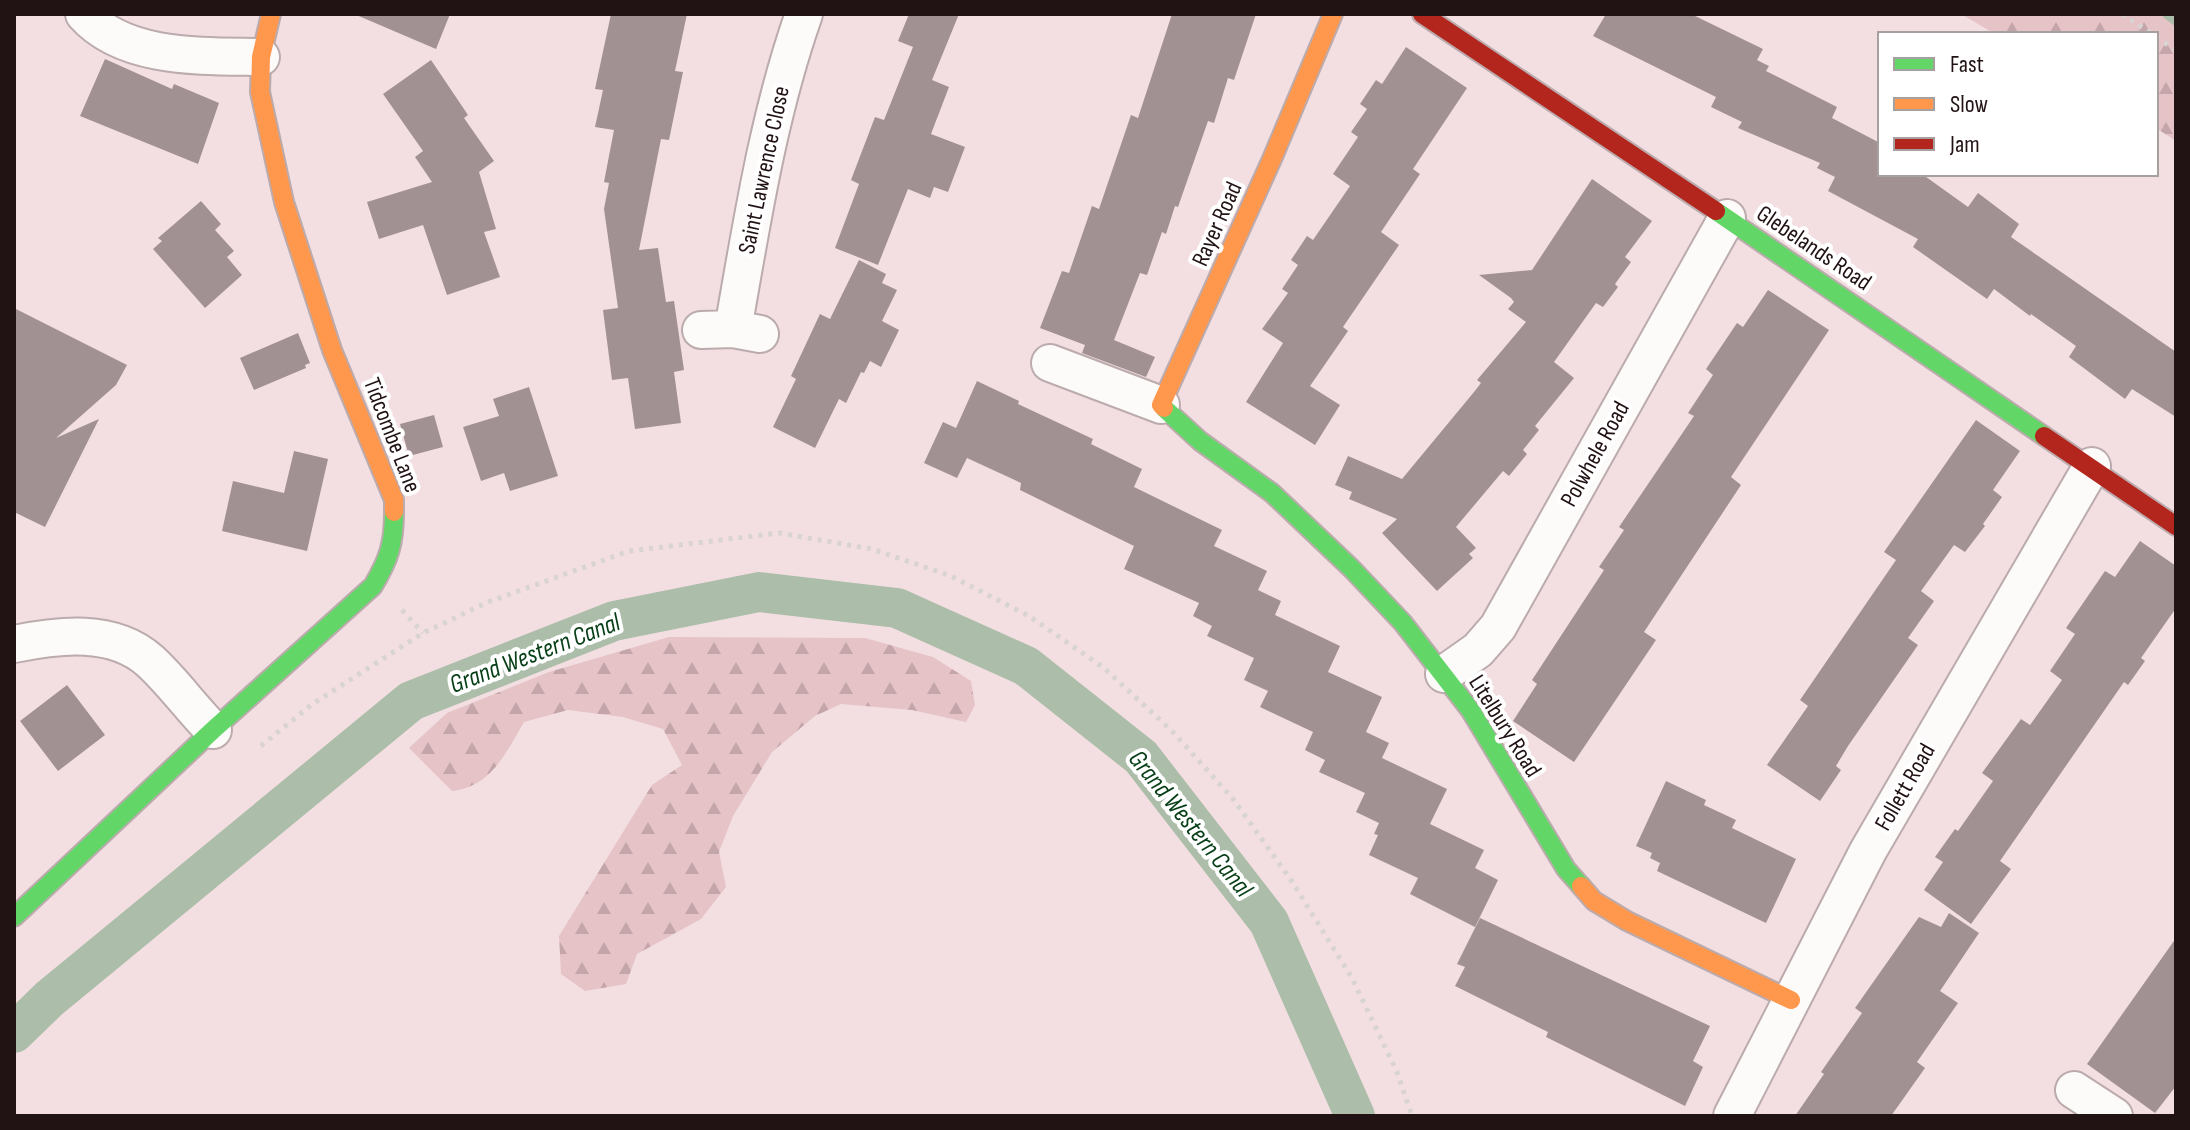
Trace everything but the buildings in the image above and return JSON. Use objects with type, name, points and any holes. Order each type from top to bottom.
[{"type":"street","points":[[84,14],[93,24],[122,42],[146,49],[261,57]]},
{"type":"street","name":"Tidcombe Lane","points":[[14,917],[213,730],[373,586],[387,563],[394,539],[394,500],[332,350],[284,202],[260,92],[261,57],[271,14]]},
{"type":"street","name":"Saint Lawrence Close","points":[[731,331],[769,135],[787,63],[804,14]]},
{"type":"street","name":"Rayer Road","points":[[1161,405],[1272,159],[1333,14]]},
{"type":"street","name":"Glebelands Road","points":[[1422,14],[1727,218],[2176,526]]},
{"type":"street","name":"Polwhele Road","points":[[1444,674],[1478,650],[1498,627],[1727,218]]},
{"type":"street","points":[[1050,363],[1161,405]]},
{"type":"street","name":"Litelbury Road","points":[[1161,405],[1200,441],[1272,493],[1352,569],[1403,623],[1471,711],[1566,869],[1594,901],[1627,921],[1791,1000]]},
{"type":"street","name":"Follett Road","points":[[1732,1116],[1868,851],[2092,466]]},
{"type":"street","points":[[14,644],[100,636],[128,646],[149,660],[213,730]]},
{"type":"street","points":[[2074,1090],[2114,1116]]},
{"type":"path","points":[[2122,14],[2149,32]]},
{"type":"path","points":[[2158,38],[2176,50]]},
{"type":"path","points":[[252,754],[311,705],[423,633],[488,602],[629,551],[779,533],[872,549],[951,576],[1029,616],[1104,668],[1173,732],[1233,799],[1291,880],[1352,978],[1397,1072],[1412,1116]]},
{"type":"path","points":[[399,607],[423,633]]},
{"type":"green space","points":[[1961,14],[2176,14],[2176,141],[2158,129],[2158,32],[1992,32]]},
{"type":"green space","points":[[669,637],[865,638],[933,657],[971,681],[975,705],[966,722],[912,710],[841,704],[815,716],[772,752],[733,816],[719,852],[726,887],[701,919],[637,954],[626,984],[585,991],[561,974],[559,936],[652,785],[682,765],[663,729],[623,717],[568,710],[524,722],[504,756],[487,776],[466,788],[452,791],[409,748],[447,713],[549,672]]},
{"type":"waterway","points":[[2168,14],[2176,20]]},
{"type":"waterway","name":"Grand Western Canal","points":[[14,1033],[49,999],[411,701],[614,621],[759,592],[897,608],[1026,666],[1141,757],[1269,922],[1355,1116]]},
{"type":"traffic: fast","points":[[1716,211],[2044,436]]},
{"type":"traffic: fast","points":[[1164,408],[1200,441],[1272,493],[1352,569],[1403,623],[1471,711],[1566,869],[1581,886]]},
{"type":"traffic: fast","points":[[14,917],[213,730],[373,586],[390,551],[394,512]]},
{"type":"traffic: slow","points":[[271,14],[261,57],[260,92],[284,202],[332,350],[394,500],[394,512]]},
{"type":"traffic: slow","points":[[1164,408],[1161,405],[1272,159],[1333,14]]},
{"type":"traffic: slow","points":[[1581,886],[1594,901],[1627,921],[1791,1000]]},
{"type":"traffic: jam","points":[[1422,14],[1716,211]]},
{"type":"traffic: jam","points":[[2044,436],[2176,526]]}]
